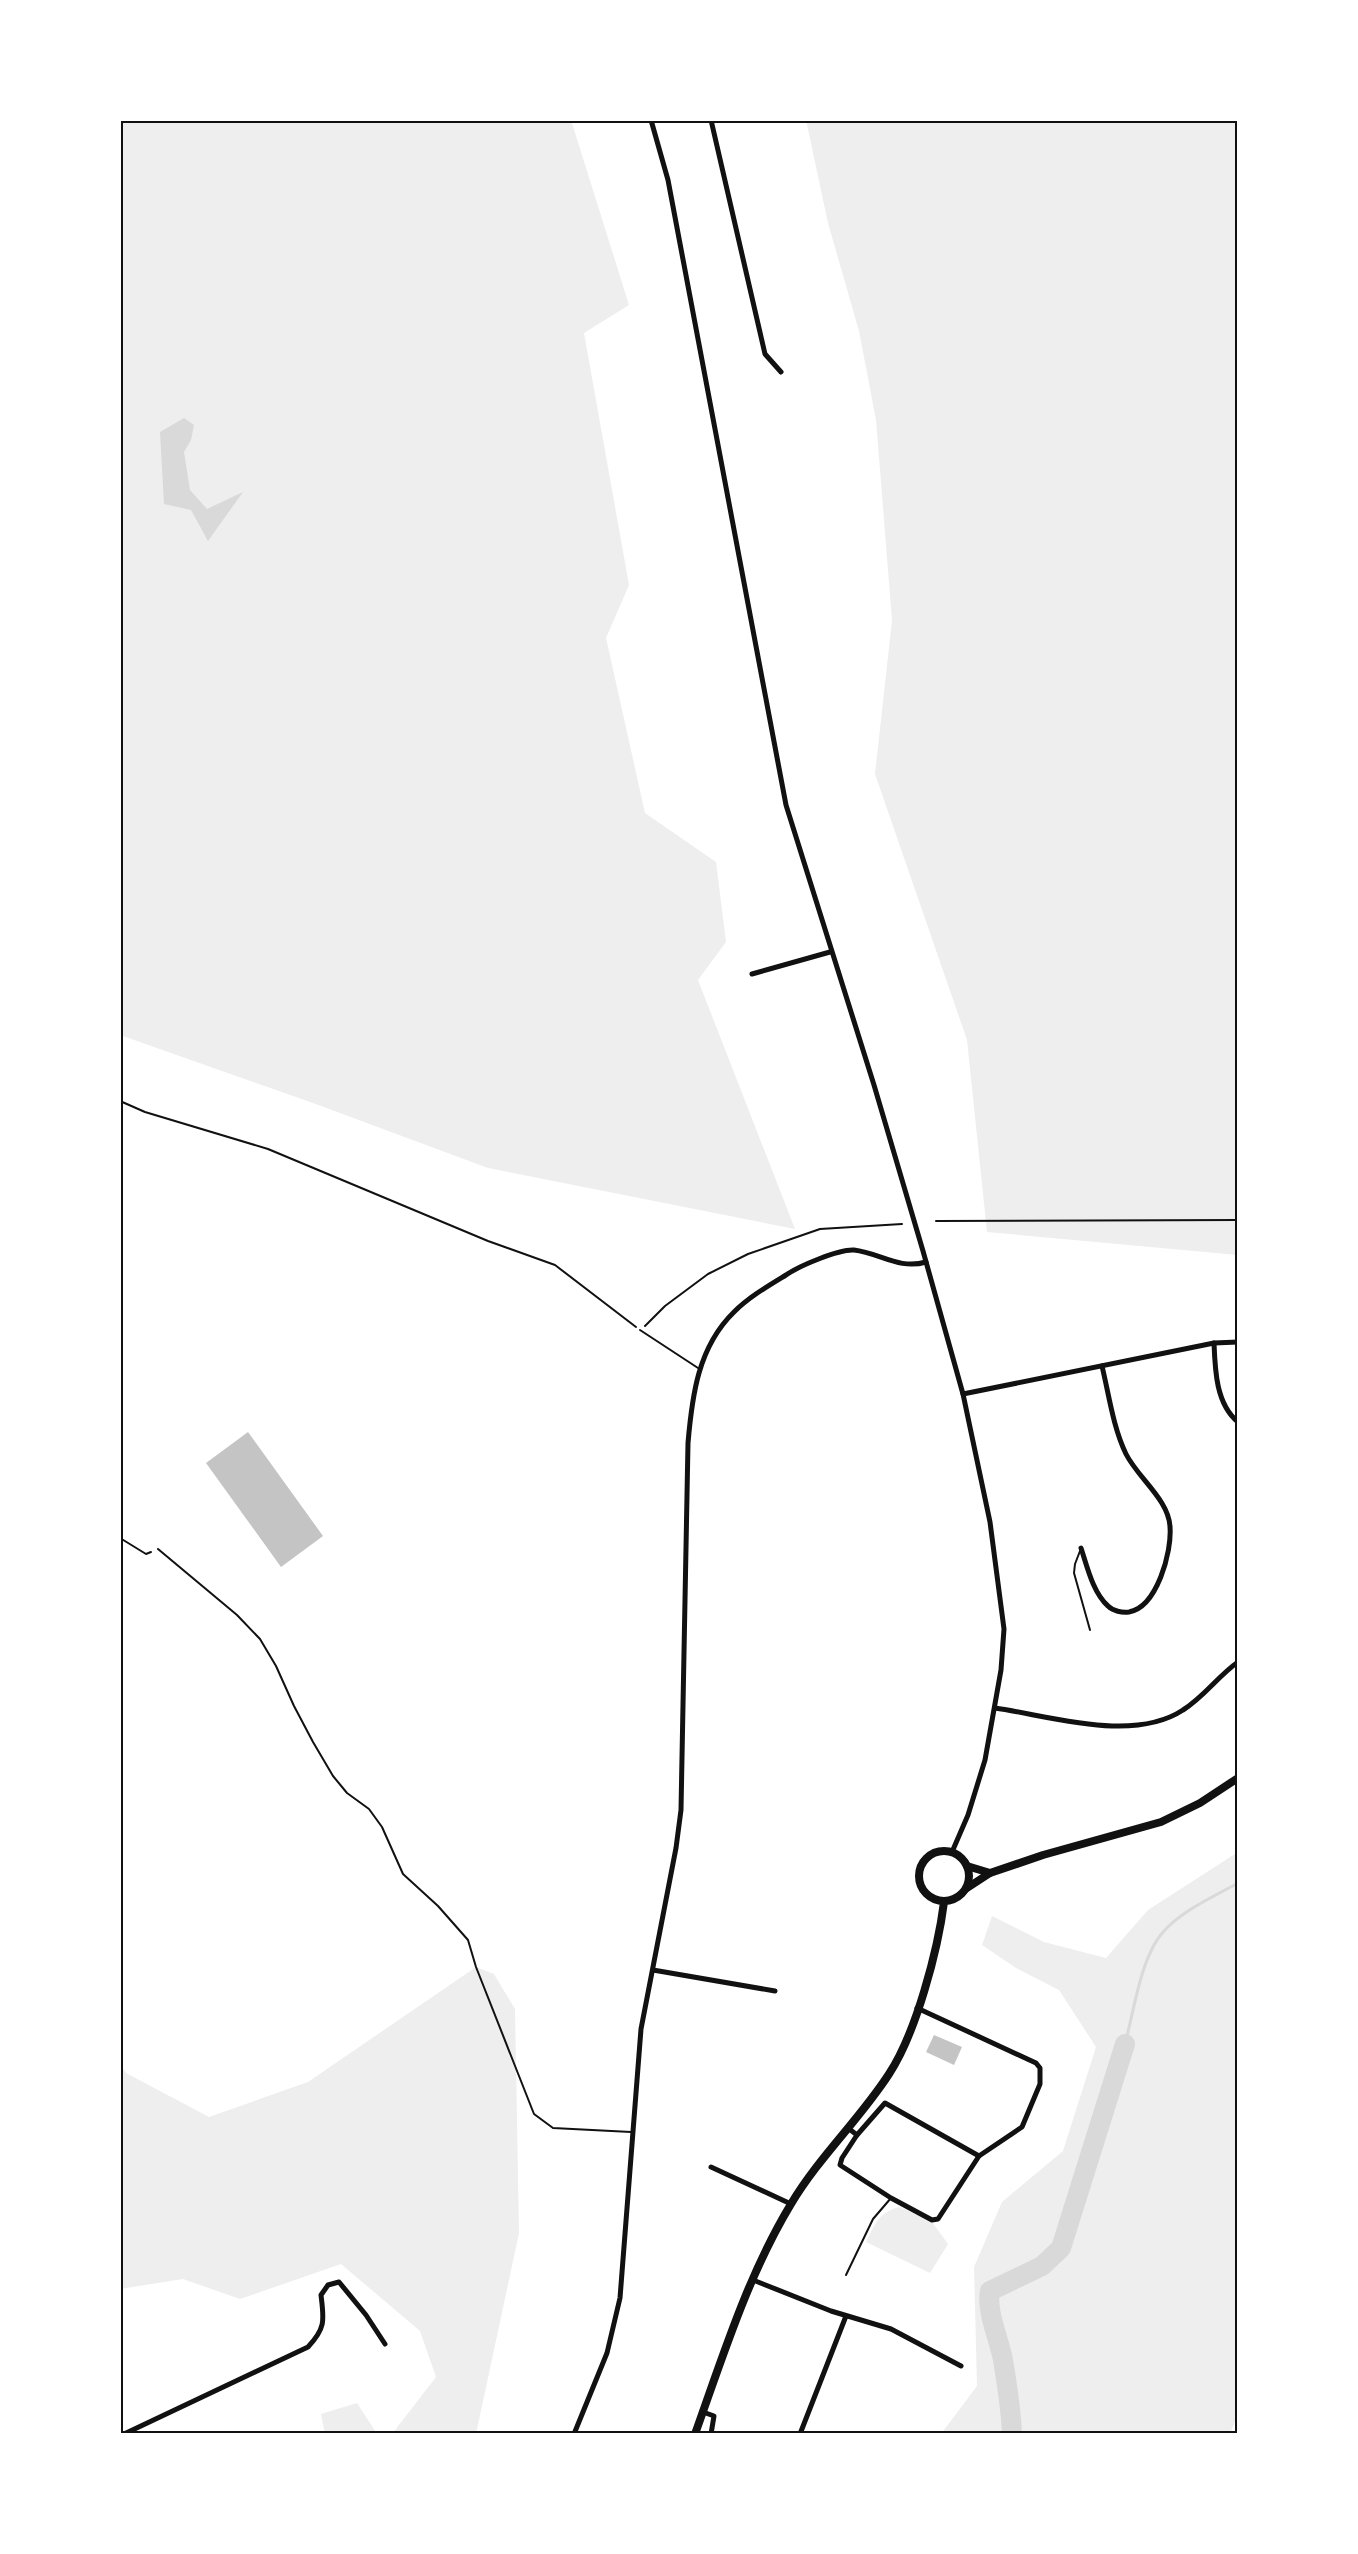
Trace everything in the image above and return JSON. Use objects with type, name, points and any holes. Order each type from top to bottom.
[{"type":"main road","points":[[967,1888],[969,1881],[967,1866],[952,1852],[933,1853],[920,1867],[919,1877],[926,1894],[944,1902],[953,1900],[990,1873],[1043,1855],[1161,1822],[1200,1803],[1238,1778]]},
{"type":"main road","points":[[967,1866],[990,1873]]},
{"type":"main road","points":[[695,2434],[765,2250],[790,2204],[889,2074],[903,2048],[940,1933],[944,1902]]},
{"type":"street","points":[[651,120],[668,180],[777,767],[793,834],[926,1262],[963,1394],[990,1522],[1004,1629],[995,1708],[985,1760],[968,1815],[952,1852]]},
{"type":"street","points":[[711,120],[765,354],[781,372]]},
{"type":"street","points":[[752,974],[830,952]]},
{"type":"street","points":[[574,2434],[607,2353],[620,2298],[641,2029],[676,1848],[681,1810],[688,1443],[692,1397],[699,1369],[714,1336],[732,1313],[750,1298],[803,1264],[853,1250],[900,1265],[926,1262]]},
{"type":"street","points":[[963,1394],[1214,1343],[1238,1342]]},
{"type":"street","points":[[1214,1343],[1221,1400],[1230,1415],[1238,1422]]},
{"type":"street","points":[[1081,1548],[1100,1596],[1108,1607],[1123,1613],[1137,1611],[1151,1596],[1170,1545],[1167,1512],[1136,1471],[1118,1433],[1102,1366]]},
{"type":"street","points":[[995,1708],[1082,1723],[1141,1726],[1164,1720],[1183,1711],[1238,1662]]},
{"type":"street","points":[[653,1970],[775,1991]]},
{"type":"street","points":[[917,2008],[1030,2060],[1040,2068],[1040,2084],[1022,2127],[979,2156],[938,2219],[932,2220],[891,2198],[840,2165],[857,2135],[885,2103],[979,2156]]},
{"type":"street","points":[[848,2128],[857,2135]]},
{"type":"street","points":[[711,2167],[790,2204]]},
{"type":"street","points":[[753,2280],[846,2316],[891,2329],[961,2366]]},
{"type":"street","points":[[124,2434],[308,2347],[321,2333],[323,2311],[321,2295],[328,2285],[339,2282],[366,2315],[385,2344]]},
{"type":"street","points":[[800,2434],[846,2316]]},
{"type":"street","points":[[703,2412],[714,2416],[711,2434]]},
{"type":"lane","points":[[640,1330],[699,1369]]},
{"type":"lane","points":[[1081,1548],[1074,1573],[1090,1630]]},
{"type":"lane","points":[[158,1549],[237,1615],[260,1639],[276,1666],[308,1733],[333,1776],[347,1792],[369,1809],[382,1827],[403,1874],[438,1905],[468,1940],[476,1967],[534,2114],[553,2128],[632,2132]]},
{"type":"lane","points":[[846,2275],[873,2219],[891,2198]]},
{"type":"path","points":[[120,1101],[145,1112],[268,1149],[488,1240],[555,1265],[640,1330],[665,1306],[708,1274],[748,1254],[820,1229],[902,1224]]},
{"type":"path","points":[[936,1221],[1238,1220]]},
{"type":"path","points":[[120,1538],[146,1554],[158,1549]]},
{"type":"shaded area","points":[[120,120],[571,120],[629,305],[584,333],[629,585],[606,638],[645,813],[716,862],[726,942],[698,980],[795,1229],[488,1168],[120,1035]]},
{"type":"shaded area","points":[[806,120],[1238,120],[1238,1255],[987,1232],[967,1040],[875,774],[892,620],[876,420],[859,331],[828,223]]},
{"type":"shaded area","points":[[184,418],[194,425],[191,440],[184,452],[190,490],[207,509],[243,492],[208,541],[191,510],[164,504],[160,432]]},
{"type":"shaded area","points":[[1238,1852],[1238,2414],[1230,2434],[941,2434],[977,2386],[974,2267],[1002,2202],[1063,2151],[1096,2047],[1059,1990],[1016,1968],[982,1945],[992,1916],[1044,1942],[1106,1958],[1148,1910]]},
{"type":"shaded area","points":[[476,1967],[494,1974],[515,2009],[519,2233],[476,2434],[392,2434],[436,2377],[420,2331],[341,2264],[240,2299],[183,2279],[120,2289],[120,2064],[126,2073],[209,2117],[308,2082]]},
{"type":"shaded area","points":[[900,2207],[932,2222],[948,2244],[930,2273],[866,2242],[875,2224],[883,2215]]},
{"type":"shaded area","points":[[357,2403],[377,2434],[325,2434],[321,2414]]},
{"type":"building","points":[[248,1432],[323,1536],[281,1567],[206,1463]]},
{"type":"building","points":[[934,2035],[962,2047],[954,2065],[926,2052]]},
{"type":"waterway","points":[[1125,2044],[1144,1969],[1156,1941],[1180,1917],[1238,1883]]},
{"type":"waterway","points":[[1012,2434],[1003,2360],[990,2308],[990,2291],[1042,2266],[1061,2248],[1125,2044]]}]
